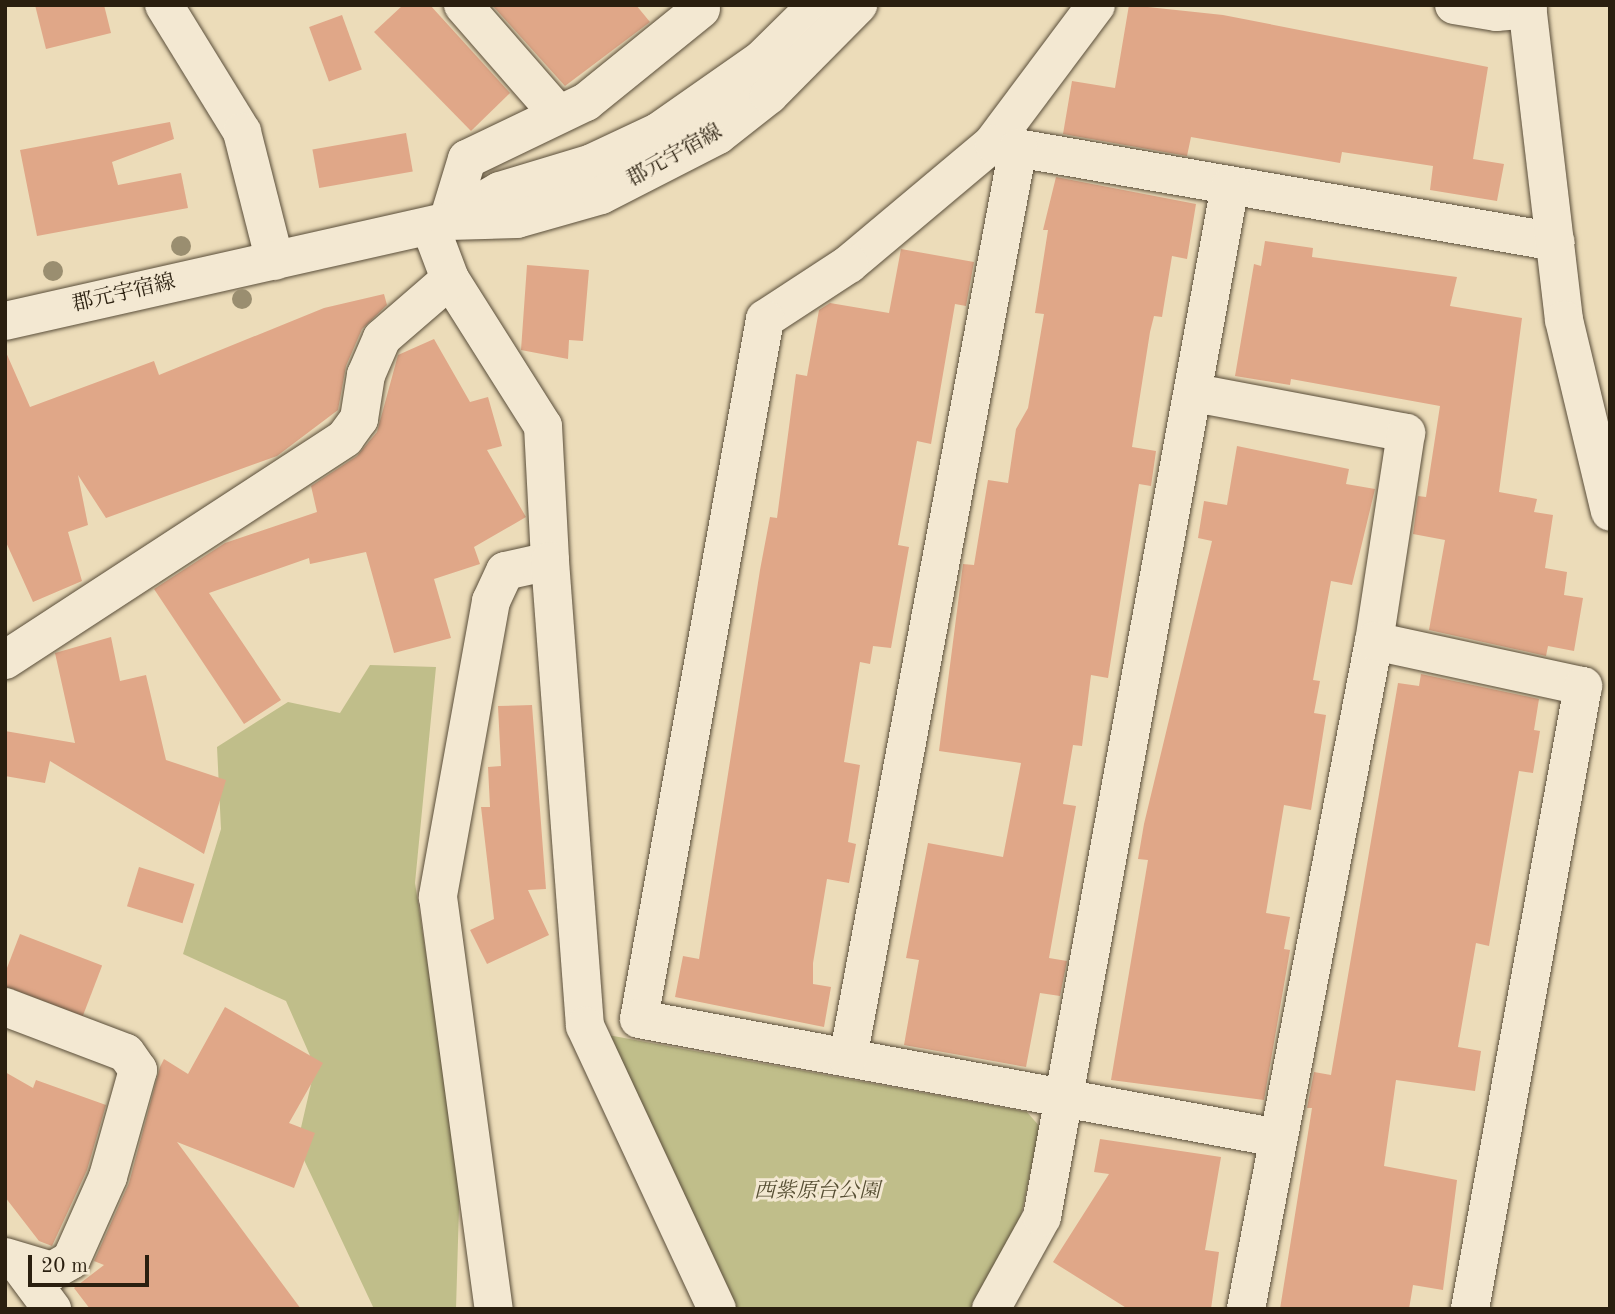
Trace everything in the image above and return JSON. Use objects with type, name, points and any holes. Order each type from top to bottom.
[{"type":"street","points":[[164,5],[242,132],[275,261]]},
{"type":"street","points":[[463,5],[558,114]]},
{"type":"street","name":"郡元宇宿線","points":[[439,223],[500,191],[592,163],[657,132],[761,60],[817,5]]},
{"type":"street","name":"郡元宇宿線","points":[[5,321],[439,223],[517,219],[601,195],[653,172],[718,135],[769,95],[858,5]]},
{"type":"street","points":[[1096,5],[1005,146],[849,264],[765,319],[639,1019],[1278,1138]]},
{"type":"street","points":[[1454,5],[1496,12],[1527,7],[1556,242],[1582,414],[1610,512]]},
{"type":"street","points":[[701,9],[650,56],[558,114],[467,159],[439,223],[450,279],[543,426],[580,1001],[585,1026],[717,1309]]},
{"type":"street","points":[[1005,146],[1556,242]]},
{"type":"street","points":[[848,1058],[1005,146]]},
{"type":"street","points":[[991,1309],[1042,1217],[1067,1099],[1230,186]]},
{"type":"street","points":[[5,660],[345,438],[359,419],[366,375],[382,338],[450,279]]},
{"type":"street","points":[[1195,393],[1406,433],[1374,641],[1246,1309]]},
{"type":"street","points":[[494,1309],[438,897],[491,601],[505,571],[551,561]]},
{"type":"street","points":[[1374,641],[1583,686],[1470,1309]]},
{"type":"street","points":[[5,1007],[125,1053],[138,1070],[108,1177],[71,1260],[52,1271],[11,1259]]},
{"type":"street","points":[[11,1259],[52,1309]]},
{"type":"green space","points":[[370,665],[436,667],[415,883],[460,1174],[456,1309],[374,1309],[297,1145],[315,1067],[286,1001],[183,954],[221,829],[217,747],[288,702],[340,713]]},
{"type":"green space","name":"西紫原台公園","points":[[608,1035],[1027,1112],[1040,1127],[1015,1244],[971,1309],[736,1309]]},
{"type":"building","points":[[35,5],[104,5],[111,33],[46,49]]},
{"type":"building","points":[[403,5],[430,5],[510,93],[471,131],[374,32]]},
{"type":"building","points":[[492,5],[636,5],[650,22],[565,86]]},
{"type":"building","points":[[1129,5],[1223,15],[1488,67],[1473,159],[1504,164],[1497,201],[1430,190],[1433,166],[1342,152],[1340,163],[1191,137],[1187,156],[1063,134],[1072,81],[1115,88]]},
{"type":"building","points":[[342,15],[362,70],[329,81],[309,27]]},
{"type":"building","points":[[170,122],[174,139],[112,162],[118,185],[181,173],[188,208],[37,236],[20,150]]},
{"type":"building","points":[[406,133],[413,171],[319,188],[312,149]]},
{"type":"building","points":[[1056,177],[1196,204],[1187,259],[1172,256],[1162,317],[1154,316],[1150,332],[1132,447],[1156,451],[1151,486],[1139,484],[1108,678],[1091,675],[1082,746],[1073,745],[1063,804],[1076,806],[1049,958],[1067,961],[1060,996],[1040,993],[1026,1067],[904,1045],[919,960],[906,958],[928,843],[1003,857],[1021,763],[939,751],[963,564],[974,565],[988,480],[1008,483],[1016,429],[1028,408],[1044,314],[1035,313],[1048,230],[1043,230]]},
{"type":"building","points":[[1265,241],[1313,248],[1312,257],[1457,277],[1450,306],[1522,318],[1499,492],[1537,499],[1534,512],[1553,515],[1545,568],[1567,572],[1564,595],[1583,598],[1574,651],[1548,646],[1546,656],[1429,630],[1445,540],[1413,534],[1418,496],[1426,497],[1440,406],[1291,379],[1290,385],[1235,376],[1254,264],[1261,266]]},
{"type":"building","points":[[901,249],[974,262],[966,306],[955,304],[931,444],[917,441],[898,545],[909,547],[891,648],[873,646],[870,664],[860,662],[844,762],[860,765],[848,842],[856,844],[849,883],[827,879],[813,963],[813,984],[831,987],[824,1027],[675,997],[683,956],[699,959],[760,570],[770,517],[777,518],[796,374],[807,376],[819,310],[830,303],[889,313]]},
{"type":"building","points":[[527,265],[589,270],[583,341],[569,340],[568,359],[521,350]]},
{"type":"building","points":[[384,294],[387,305],[362,329],[346,366],[338,410],[277,456],[106,518],[78,475],[88,525],[68,532],[82,581],[33,602],[5,540],[5,350],[30,407],[154,361],[159,375],[324,308]]},
{"type":"building","points":[[434,339],[470,402],[488,397],[502,446],[487,450],[526,517],[474,547],[480,564],[434,579],[451,638],[394,653],[366,552],[310,564],[309,558],[209,593],[281,700],[244,724],[154,589],[225,543],[317,512],[311,486],[357,456],[377,432],[398,355]]},
{"type":"building","points":[[1237,446],[1349,469],[1346,484],[1375,489],[1352,585],[1331,581],[1313,680],[1320,681],[1314,713],[1326,715],[1311,810],[1284,805],[1266,913],[1290,917],[1284,949],[1290,950],[1264,1100],[1111,1080],[1148,860],[1138,859],[1144,824],[1212,541],[1198,538],[1204,501],[1227,505]]},
{"type":"building","points":[[111,637],[120,681],[146,675],[166,760],[226,780],[204,854],[50,761],[45,783],[5,776],[5,731],[75,743],[55,653]]},
{"type":"building","points":[[1421,674],[1539,699],[1534,730],[1540,731],[1533,773],[1519,771],[1489,946],[1476,943],[1458,1047],[1481,1051],[1475,1091],[1396,1080],[1384,1166],[1457,1180],[1443,1290],[1413,1285],[1409,1309],[1280,1309],[1312,1108],[1307,1108],[1314,1072],[1331,1075],[1398,683],[1419,686]]},
{"type":"building","points":[[532,705],[546,889],[528,890],[549,935],[487,964],[470,930],[494,919],[481,807],[490,807],[488,767],[501,766],[498,706]]},
{"type":"building","points":[[139,867],[194,884],[182,923],[127,906]]},
{"type":"building","points":[[20,934],[102,966],[83,1016],[5,986],[5,973]]},
{"type":"building","points":[[225,1007],[323,1063],[289,1123],[315,1133],[294,1188],[177,1142],[301,1309],[90,1309],[74,1288],[104,1265],[94,1261],[129,1183],[160,1067],[164,1059],[188,1074]]},
{"type":"building","points":[[5,1072],[33,1088],[36,1080],[106,1105],[87,1170],[52,1246],[39,1241],[5,1197]]},
{"type":"building","points":[[1100,1139],[1221,1157],[1205,1250],[1219,1252],[1211,1309],[1128,1309],[1053,1262],[1109,1174],[1094,1172]]}]
